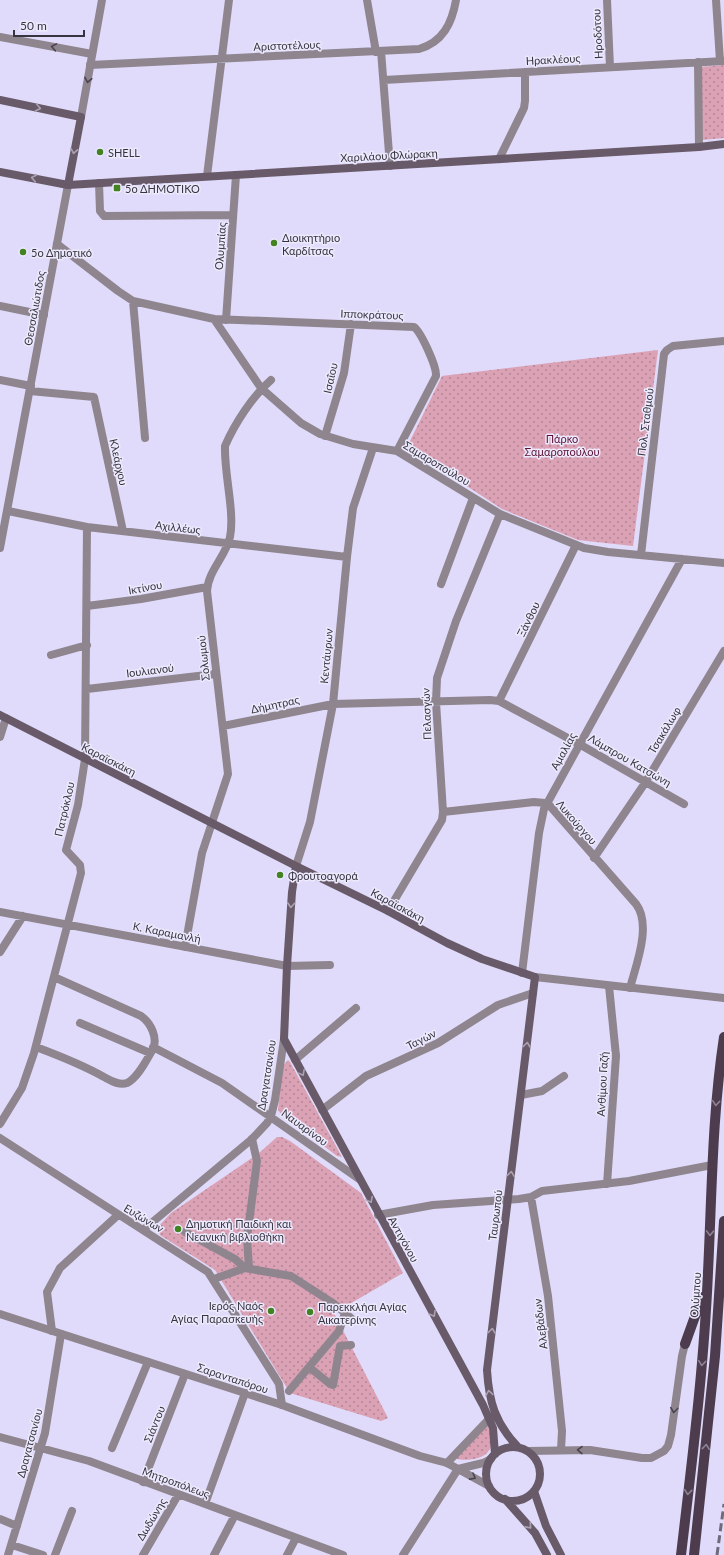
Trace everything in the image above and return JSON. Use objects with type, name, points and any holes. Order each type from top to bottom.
[{"type":"main road","points":[[0,100],[81,117]]},
{"type":"main road","name":"Θεσσαλιώτιδος","points":[[68,185],[81,117]]},
{"type":"main road","name":"Χαριλάου Φλώρακη","points":[[711,147],[724,144]]},
{"type":"main road","name":"Χαριλάου Φλώρακη","points":[[0,172],[68,185],[699,147],[724,149]]},
{"type":"main road","name":"Καραϊσκάκη","points":[[3,716],[296,866],[388,911],[447,944],[482,959],[535,977]]},
{"type":"main road","name":"Δραγατσανίου","points":[[284,1039],[292,892],[296,866]]},
{"type":"main road","name":"Ταυρωπού","points":[[518,1447],[492,1417],[487,1370],[535,977]]},
{"type":"main road","name":"Ολύμπου","points":[[681,1555],[703,1352],[714,1123],[724,1037]]},
{"type":"main road","name":"Αντιγόνου","points":[[284,1039],[378,1215],[492,1417],[494,1439],[493,1457]]},
{"type":"main road","points":[[694,1555],[715,1356],[724,1221]]},
{"type":"main road","points":[[685,1344],[700,1307],[708,1272]]},
{"type":"main road","points":[[505,1500],[521,1500],[534,1491],[537,1486],[540,1473],[536,1461],[528,1451],[518,1447],[506,1448],[493,1457],[486,1472],[489,1486],[493,1492],[505,1500],[535,1533],[547,1555]]},
{"type":"main road","points":[[534,1491],[546,1526],[561,1555]]},
{"type":"street","name":"Θεσσαλιώτιδος","points":[[81,117],[102,0]]},
{"type":"street","points":[[207,176],[229,0]]},
{"type":"street","points":[[367,0],[384,80],[390,166]]},
{"type":"street","name":"Αριστοτέλους","points":[[90,65],[419,49],[436,40],[445,31],[450,22],[456,0]]},
{"type":"street","name":"Ηροδότου","points":[[607,0],[610,67]]},
{"type":"street","points":[[716,0],[722,61]]},
{"type":"street","points":[[0,37],[92,54]]},
{"type":"street","name":"Ηρακλέους","points":[[384,80],[722,61]]},
{"type":"street","points":[[698,62],[699,147]]},
{"type":"street","points":[[499,159],[524,108],[525,72]]},
{"type":"street","name":"Ολυμπίας","points":[[226,320],[236,175]]},
{"type":"street","points":[[100,183],[100,211],[104,216],[233,215]]},
{"type":"street","name":"Θεσσαλιώτιδος","points":[[0,548],[8,512],[68,185]]},
{"type":"street","points":[[57,244],[118,292],[134,300],[214,320]]},
{"type":"street","points":[[134,300],[145,438]]},
{"type":"street","points":[[0,306],[44,315]]},
{"type":"street","name":"Ιπποκράτους","points":[[214,320],[414,327],[419,332],[436,370],[436,376],[397,451]]},
{"type":"street","name":"Σαμαροπούλου","points":[[214,320],[261,388],[301,424],[325,436],[373,448],[397,451],[500,514],[576,546],[608,552],[724,563]]},
{"type":"street","name":"Ισαΐου","points":[[325,436],[344,373],[351,324]]},
{"type":"street","name":"Πολ. Σταθμού","points":[[641,555],[664,354],[673,346],[724,341]]},
{"type":"street","points":[[0,380],[31,388]]},
{"type":"street","points":[[207,586],[228,544],[231,530],[225,446],[230,434],[261,388],[270,380]]},
{"type":"street","name":"Κλεάρχου","points":[[31,388],[94,397],[123,531]]},
{"type":"street","name":"Κεντάυρων","points":[[296,866],[310,822],[333,704],[346,557],[353,508],[373,448]]},
{"type":"street","points":[[441,584],[473,498]]},
{"type":"street","name":"Αχιλλέως","points":[[8,512],[87,527],[346,557]]},
{"type":"street","name":"Πελασγών","points":[[388,911],[437,830],[443,812],[436,702],[437,678],[444,656],[500,514]]},
{"type":"street","name":"Πατρόκλου","points":[[0,1124],[22,1088],[36,1048],[69,925],[81,873],[80,865],[67,853],[66,846],[78,805],[85,759],[87,689],[87,527]]},
{"type":"street","name":"Ξάνθου","points":[[499,702],[576,546]]},
{"type":"street","name":"Αμαλίας","points":[[522,973],[539,833],[546,804],[682,559]]},
{"type":"street","name":"Ικτίνου","points":[[87,606],[141,599],[207,586]]},
{"type":"street","name":"Σολωμού","points":[[185,947],[202,853],[228,774],[215,674],[207,586]]},
{"type":"street","points":[[51,655],[87,645]]},
{"type":"street","name":"Τσακάλωφ","points":[[594,858],[645,783],[723,651]]},
{"type":"street","name":"Ιουλιανού","points":[[87,689],[215,674]]},
{"type":"street","name":"Λάμπρου Κατσώνη","points":[[333,704],[490,700],[499,702],[579,744],[684,804]]},
{"type":"street","name":"Δήμητρας","points":[[222,726],[333,704]]},
{"type":"street","points":[[0,736],[3,716]]},
{"type":"street","name":"Λυκούργου","points":[[443,812],[528,802],[540,802],[546,804],[636,904],[642,916],[643,930],[630,988]]},
{"type":"street","name":"Κ. Καραμανλή","points":[[0,912],[287,966],[330,965]]},
{"type":"street","points":[[0,952],[23,916]]},
{"type":"street","points":[[36,1048],[74,1060],[113,1081],[122,1084],[131,1080],[152,1050],[155,1042],[149,1024],[141,1016],[54,977]]},
{"type":"street","name":"Καραϊσκάκη","points":[[535,977],[724,998]]},
{"type":"street","name":"Ανθίμου Γαζή","points":[[607,1184],[616,1056],[609,986]]},
{"type":"street","name":"Ταγών","points":[[322,1110],[371,1074],[438,1043],[498,1006],[533,993]]},
{"type":"street","points":[[295,1060],[356,1008]]},
{"type":"street","name":"Ναυαρίνου","points":[[80,1023],[152,1050],[201,1071],[271,1116],[359,1179]]},
{"type":"street","name":"Δραγατσανίου","points":[[143,1230],[252,1139],[267,1123],[271,1116],[275,1100],[284,1039]]},
{"type":"street","points":[[520,1095],[542,1091],[564,1076]]},
{"type":"street","name":"Ευζώνων","points":[[0,1138],[118,1215],[195,1262],[208,1272],[214,1279],[276,1379],[282,1405]]},
{"type":"street","points":[[247,1268],[247,1238],[257,1161],[252,1139]]},
{"type":"street","points":[[378,1215],[440,1204],[508,1200],[531,1197],[542,1191],[607,1184],[712,1165]]},
{"type":"street","name":"Αλεβάδων","points":[[531,1197],[549,1303],[562,1432],[561,1450]]},
{"type":"street","points":[[52,1331],[47,1292],[60,1268],[118,1215]]},
{"type":"street","points":[[185,1232],[235,1259],[247,1268],[291,1276],[319,1293],[348,1316],[339,1331],[289,1391]]},
{"type":"street","points":[[214,1279],[247,1268]]},
{"type":"street","name":"Σαρανταπόρου","points":[[0,1314],[282,1405],[420,1456],[447,1463],[489,1486]]},
{"type":"street","name":"Δραγατσανίου","points":[[8,1555],[40,1448],[50,1406],[61,1334]]},
{"type":"street","points":[[528,1451],[590,1450],[651,1458],[664,1451],[668,1446],[671,1435],[681,1362],[685,1344]]},
{"type":"street","points":[[309,1367],[330,1384],[334,1385],[340,1346],[351,1345]]},
{"type":"street","points":[[112,1448],[148,1362]]},
{"type":"street","name":"Σιάντου","points":[[143,1482],[185,1374]]},
{"type":"street","points":[[205,1504],[245,1393]]},
{"type":"street","points":[[447,1463],[492,1417]]},
{"type":"street","name":"Μητροπόλεως","points":[[0,1437],[89,1461],[343,1555]]},
{"type":"street","points":[[403,1555],[458,1469],[483,1463],[493,1457]]},
{"type":"street","name":"Δωδώνης","points":[[143,1555],[178,1495]]},
{"type":"street","points":[[56,1555],[72,1511]]},
{"type":"street","points":[[214,1555],[235,1515]]},
{"type":"street","points":[[0,1519],[17,1526]]},
{"type":"street","points":[[287,1555],[296,1538]]},
{"type":"street","points":[[12,1545],[43,1555]]},
{"type":"green space","points":[[724,65],[724,138],[702,140],[700,67]]},
{"type":"green space","name":"Πάρκο Σαμαροπούλου","points":[[658,350],[633,546],[578,540],[502,509],[407,447],[442,376]]},
{"type":"green space","points":[[288,1060],[342,1157],[337,1156],[281,1114],[278,1110],[282,1067]]},
{"type":"green space","points":[[277,1137],[282,1137],[290,1141],[361,1193],[403,1273],[334,1313],[388,1418],[381,1421],[290,1393],[215,1270],[160,1235],[158,1227],[171,1213],[258,1154]]},
{"type":"green space","points":[[487,1423],[492,1439],[489,1450],[486,1454],[470,1460],[453,1458]]},
{"type":"railway","points":[[717,1555],[724,1504]]},
{"type":"place","name":"SHELL","points":[[100,152]]},
{"type":"place","name":"5ο ΔΗΜΟΤΙΚΟ","points":[[117,188]]},
{"type":"place","name":"Διοικητήριο Καρδίτσας","points":[[274,243]]},
{"type":"place","name":"5ο Δημοτικό","points":[[23,252]]},
{"type":"place","name":"Φρουτοαγορά","points":[[280,875]]},
{"type":"place","name":"Δημοτική Παιδική και Νεανική βιβλιοθήκη","points":[[178,1229]]},
{"type":"place","name":"Ιερός Ναός Αγίας Παρασκευής","points":[[271,1311]]},
{"type":"place","name":"Παρεκκλήσι Αγίας Αικατερίνης","points":[[310,1312]]}]
